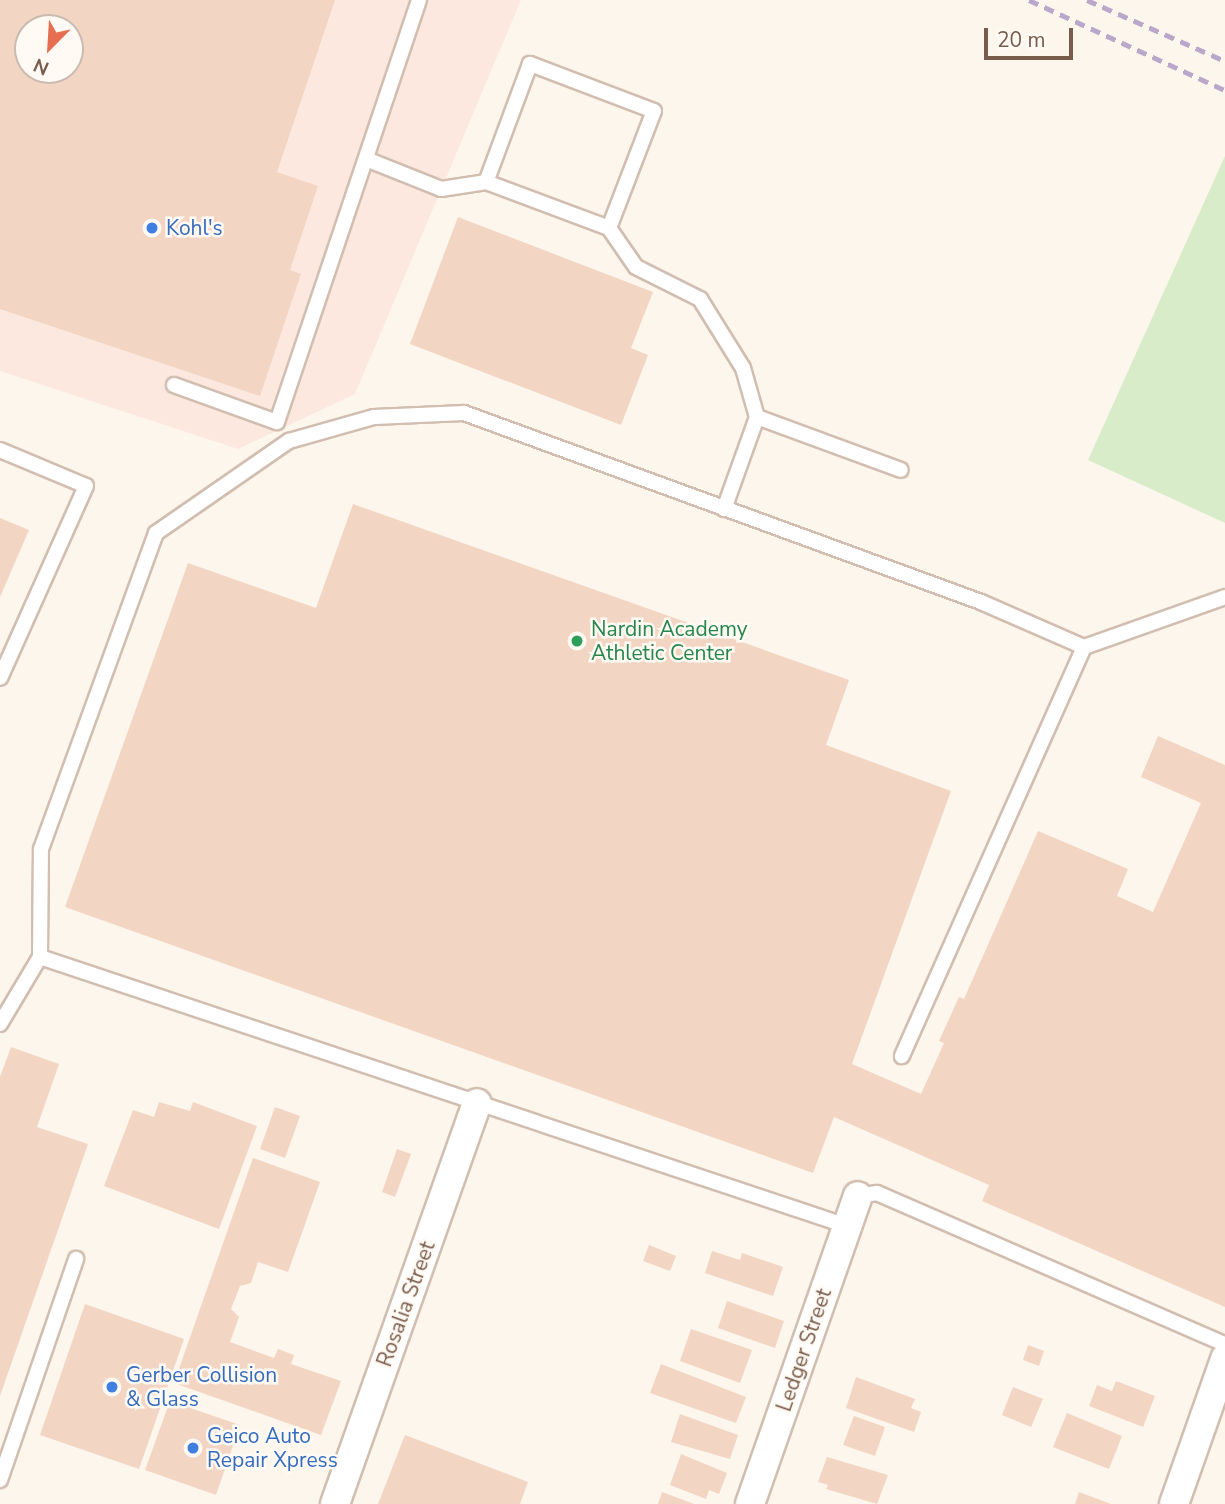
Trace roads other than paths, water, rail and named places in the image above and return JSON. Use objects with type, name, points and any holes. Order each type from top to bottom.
[{"type":"street","name":"Rosalia Street","points":[[335,1504],[477,1103]]},
{"type":"street","name":"Ledger Street","points":[[750,1504],[858,1196]]},
{"type":"street","points":[[1174,1504],[1225,1359]]},
{"type":"lane","points":[[277,422],[419,0]]},
{"type":"lane","points":[[486,182],[530,64],[654,111],[609,228]]},
{"type":"lane","points":[[366,159],[440,189],[486,182],[609,228],[636,267],[700,299],[743,368],[757,417],[724,509]]},
{"type":"lane","points":[[174,385],[277,422],[289,442]]},
{"type":"lane","points":[[0,1024],[40,957],[41,849],[156,533],[289,442],[374,417],[464,413],[981,602],[1084,647],[1225,597]]},
{"type":"lane","points":[[757,417],[901,470]]},
{"type":"lane","points":[[0,450],[86,486],[0,678]]},
{"type":"lane","points":[[902,1056],[1084,647]]},
{"type":"lane","points":[[40,957],[847,1226]]},
{"type":"lane","points":[[858,1196],[877,1193],[1225,1345]]},
{"type":"lane","points":[[0,1480],[76,1259]]},
{"type":"railway","points":[[1029,0],[1225,90]]},
{"type":"railway","points":[[1087,0],[1225,61]]},
{"type":"place","name":"Kohl's","points":[[152,228]]},
{"type":"place","name":"Nardin Academy Athletic Center","points":[[577,641]]},
{"type":"place","name":"Gerber Collision & Glass","points":[[112,1387]]},
{"type":"place","name":"Geico Auto Repair Xpress","points":[[193,1448]]}]
